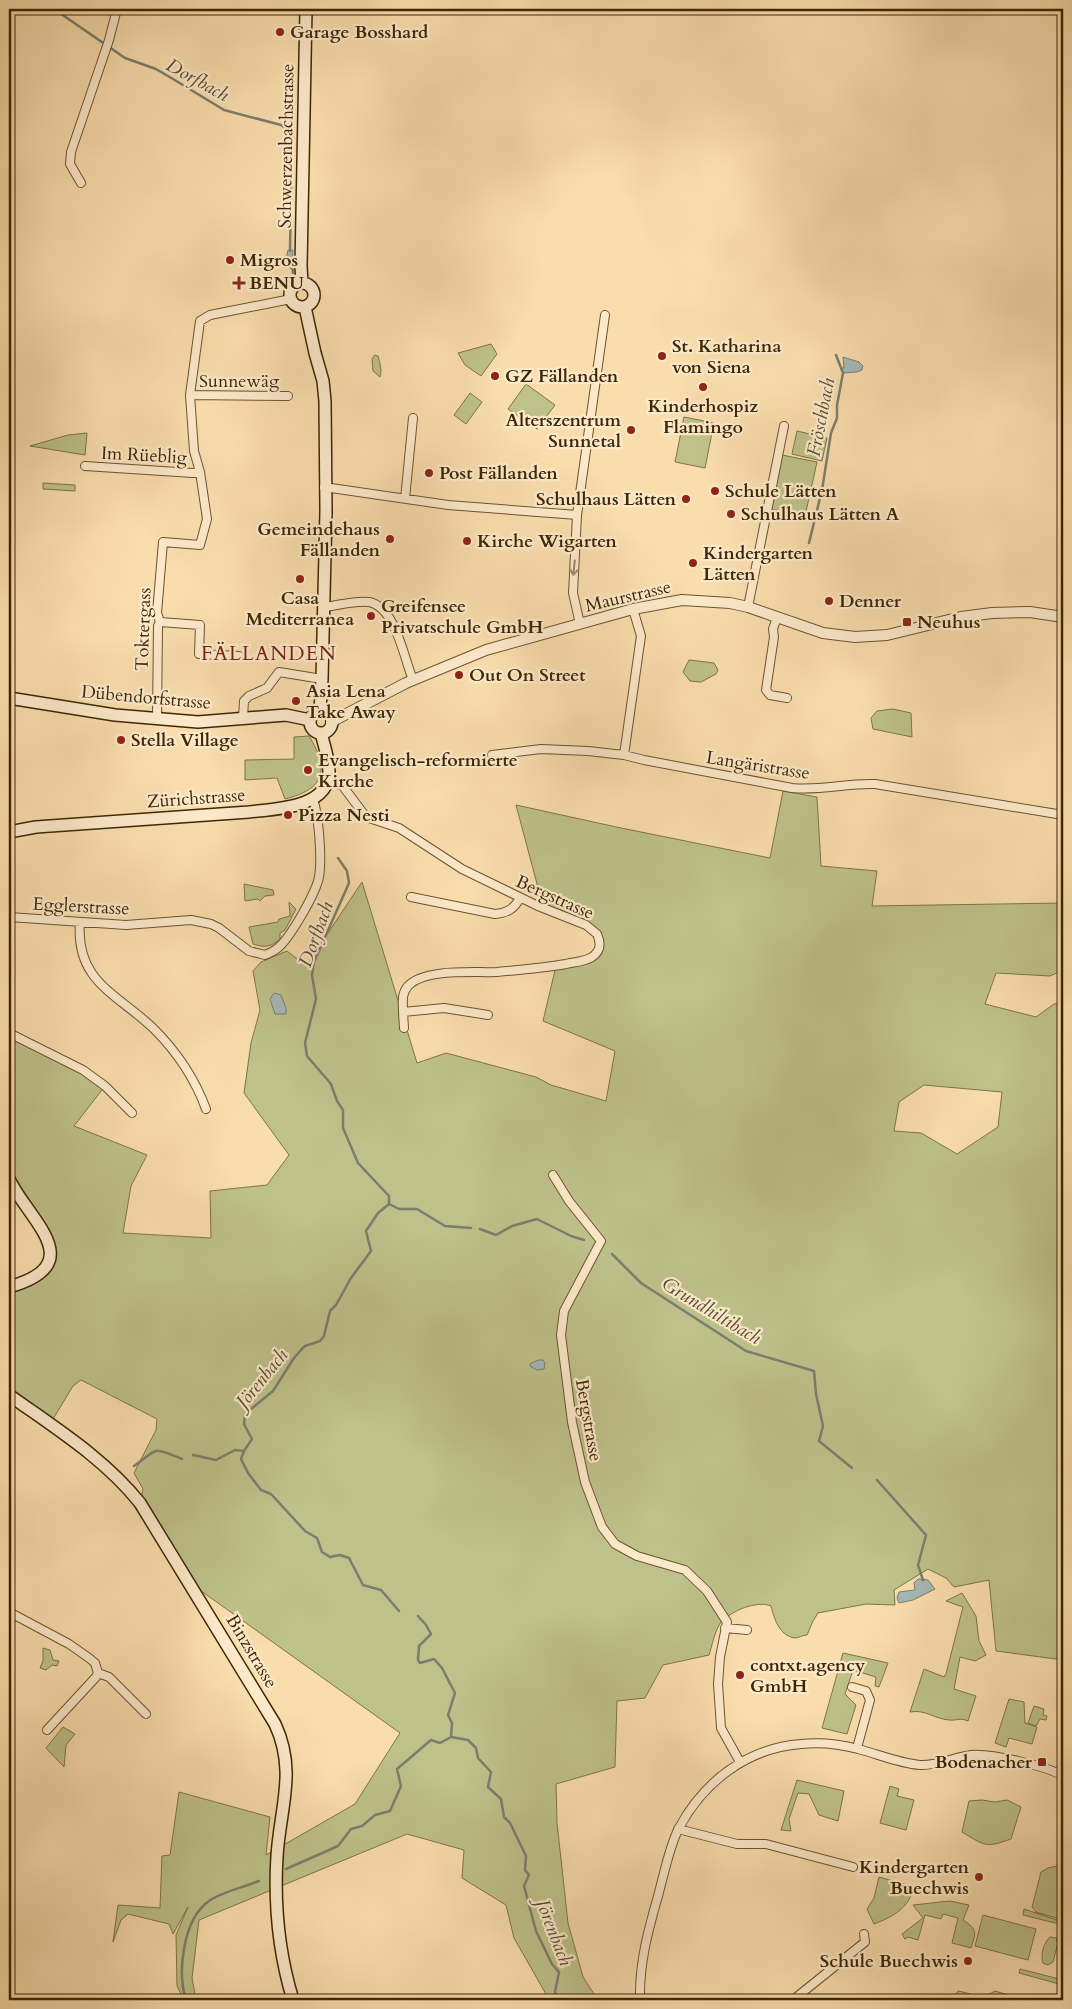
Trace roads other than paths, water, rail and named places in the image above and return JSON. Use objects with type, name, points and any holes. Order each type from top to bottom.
[{"type":"main road","name":"Schwerzenbachstrasse","points":[[302,283],[306,9]]},
{"type":"main road","points":[[302,283],[311,286],[315,294],[313,302],[305,307],[298,307],[291,299],[291,290],[294,286],[302,283]]},
{"type":"main road","points":[[305,307],[324,387],[324,488],[326,510],[320,711]]},
{"type":"main road","name":"Dübendorfstrasse","points":[[9,698],[115,715],[198,722],[286,715],[310,720]]},
{"type":"main road","points":[[320,711],[326,713],[331,722],[329,729],[321,733],[313,730],[310,726],[313,714],[320,711]]},
{"type":"main road","points":[[313,799],[321,792],[327,782],[329,770],[321,733]]},
{"type":"main road","name":"Zürichstrasse","points":[[9,832],[36,828],[249,812],[299,804],[313,799]]},
{"type":"main road","points":[[9,1179],[15,1191],[43,1231],[49,1242],[51,1253],[48,1264],[43,1271],[26,1281],[9,1287]]},
{"type":"main road","name":"Binzstrasse","points":[[9,1395],[102,1462],[140,1503],[278,1730],[286,1758],[287,1782],[277,1855],[277,1918],[282,1954],[293,2000]]},
{"type":"street","points":[[81,184],[70,164],[71,152],[109,40],[117,9]]},
{"type":"street","points":[[200,472],[194,451],[190,396],[200,321],[210,315],[291,299]]},
{"type":"street","points":[[580,624],[573,593],[577,515],[605,315]]},
{"type":"street","name":"Sunnewäg","points":[[190,396],[288,396]]},
{"type":"street","points":[[405,498],[413,418]]},
{"type":"street","points":[[748,607],[784,426]]},
{"type":"street","name":"Im Rüeblig","points":[[85,466],[200,472]]},
{"type":"street","name":"Toktergass","points":[[157,718],[158,626],[160,622],[157,613],[163,542],[200,545],[207,519],[200,472]]},
{"type":"street","points":[[324,488],[448,505],[577,515]]},
{"type":"street","name":"Maurstrasse","points":[[331,722],[413,680],[486,650],[633,609],[682,600],[709,600],[748,607],[824,633],[855,637],[887,635],[961,617],[992,613],[1030,612],[1063,616]]},
{"type":"street","points":[[323,608],[361,602],[374,604],[380,608],[397,631],[413,680]]},
{"type":"street","points":[[624,755],[641,636],[633,609]]},
{"type":"street","points":[[777,617],[773,629],[774,637],[766,690],[770,695],[787,698]]},
{"type":"street","points":[[160,622],[200,625],[199,654],[239,656]]},
{"type":"street","points":[[243,718],[244,702],[249,696],[266,688],[279,672],[322,679]]},
{"type":"street","name":"Langäristrasse","points":[[492,755],[541,749],[588,751],[624,755],[792,788],[815,789],[875,784],[1063,814]]},
{"type":"street","name":"Bergstrasse","points":[[327,782],[342,785],[366,817],[399,828],[462,869],[520,898],[593,929],[600,940],[597,953],[586,960],[556,966],[498,972],[440,974],[419,979],[408,986],[403,996],[403,1012]]},
{"type":"street","name":"Egglerstrasse","points":[[9,917],[126,925],[180,920],[201,921],[219,928],[249,951],[265,955],[278,948],[306,906],[319,878],[317,818],[313,799]]},
{"type":"street","points":[[411,897],[494,914],[504,913],[512,909],[520,898]]},
{"type":"street","points":[[80,922],[80,945],[85,962],[94,979],[154,1029],[194,1082],[206,1109]]},
{"type":"street","points":[[404,1028],[403,1012],[444,1008],[488,1015]]},
{"type":"street","points":[[9,1033],[83,1070],[104,1086],[132,1113]]},
{"type":"street","name":"Bergstrasse","points":[[553,1176],[569,1201],[601,1241],[564,1311],[561,1335],[572,1422],[585,1482],[602,1526],[615,1544],[637,1556],[685,1570],[707,1591],[726,1625]]},
{"type":"street","points":[[9,1612],[69,1644],[95,1663],[98,1673],[96,1678],[47,1730]]},
{"type":"street","points":[[740,1762],[721,1728],[718,1684],[720,1657],[726,1625],[747,1630]]},
{"type":"street","points":[[98,1673],[109,1676],[146,1714]]},
{"type":"street","points":[[852,1687],[866,1691],[870,1700],[857,1748]]},
{"type":"street","points":[[640,2000],[640,1979],[644,1948],[678,1828],[708,1787],[740,1762],[766,1751],[801,1744],[828,1744],[857,1748],[909,1764],[929,1766],[971,1755],[992,1756],[1063,1776]]},
{"type":"street","points":[[678,1828],[737,1844],[766,1844],[853,1867]]},
{"type":"street","points":[[798,1999],[865,1942],[864,1934]]},
{"type":"waterway","name":"Dorfbach","points":[[54,9],[125,58],[156,69],[224,110],[281,125],[292,133],[290,251]]},
{"type":"waterway","name":"Dorfbach","points":[[292,264],[293,273]]},
{"type":"waterway","name":"Fröschbach","points":[[809,543],[822,490],[831,433],[837,418],[837,405],[843,373],[836,355]]},
{"type":"waterway","name":"Dorfbach","points":[[338,858],[347,871],[349,883],[314,962],[312,975],[316,999],[305,1043],[307,1056],[331,1084],[337,1101],[343,1110],[343,1128],[358,1163],[389,1196],[389,1204]]},
{"type":"waterway","name":"Jörenbach","points":[[389,1204],[378,1213],[366,1231],[371,1251],[351,1278],[336,1305],[330,1311],[324,1336],[320,1341],[305,1346],[294,1358],[273,1391],[245,1414],[244,1424],[252,1439],[241,1459],[248,1473],[261,1490],[271,1494],[305,1531],[317,1538],[322,1552],[330,1557],[340,1555],[349,1558],[363,1585],[381,1590],[399,1611]]},
{"type":"waterway","name":"Grundhiltibach","points":[[389,1204],[399,1209],[417,1209],[445,1226],[471,1228]]},
{"type":"waterway","name":"Grundhiltibach","points":[[480,1229],[496,1235],[512,1226],[537,1219],[571,1236],[584,1240]]},
{"type":"waterway","name":"Grundhiltibach","points":[[612,1254],[641,1283],[746,1351],[814,1371],[816,1394],[823,1426],[819,1441],[852,1468]]},
{"type":"waterway","points":[[193,1455],[216,1460],[235,1450],[243,1451]]},
{"type":"waterway","points":[[134,1466],[156,1451],[165,1452],[182,1459]]},
{"type":"waterway","name":"Grundhiltibach","points":[[877,1480],[926,1535],[918,1565],[923,1580]]},
{"type":"waterway","name":"Jörenbach","points":[[418,1616],[431,1634],[419,1646],[418,1660],[420,1663],[434,1659],[442,1668],[455,1693],[448,1715],[452,1723],[451,1737],[468,1740],[476,1748],[478,1758],[491,1772],[488,1787],[501,1799],[504,1817],[510,1823],[526,1856],[525,1870],[529,1875],[524,1886],[536,1931],[552,1964],[559,1972],[555,1992],[558,2000]]},
{"type":"waterway","points":[[286,1869],[338,1846],[351,1829],[362,1826],[375,1815],[390,1811],[401,1786],[397,1769],[431,1740],[440,1743],[451,1737]]},
{"type":"waterway","points":[[186,2000],[183,1988],[182,1961],[184,1947],[193,1920],[200,1909],[214,1898],[259,1881]]},
{"type":"place","name":"Garage Bosshard","points":[[280,32]]},
{"type":"place","name":"Migros","points":[[230,260]]},
{"type":"place","name":"BENU","points":[[239,283]]},
{"type":"place","name":"St. Katharina von Siena","points":[[662,356]]},
{"type":"place","name":"GZ Fällanden","points":[[495,376]]},
{"type":"place","name":"Kinderhospiz Flamingo","points":[[703,387]]},
{"type":"place","name":"Alterszentrum Sunnetal","points":[[631,430]]},
{"type":"place","name":"Post Fällanden","points":[[429,473]]},
{"type":"place","name":"Schule Lätten","points":[[715,491]]},
{"type":"place","name":"Schulhaus Lätten","points":[[686,499]]},
{"type":"place","name":"Schulhaus Lätten A","points":[[731,514]]},
{"type":"place","name":"Gemeindehaus Fällanden","points":[[390,539]]},
{"type":"place","name":"Kirche Wigarten","points":[[467,541]]},
{"type":"place","name":"Kindergarten Lätten","points":[[693,563]]},
{"type":"place","name":"Casa Mediterranea","points":[[300,579]]},
{"type":"place","name":"Denner","points":[[829,601]]},
{"type":"place","name":"Greifensee Privatschule GmbH","points":[[371,616]]},
{"type":"place","name":"Neuhus","points":[[907,622]]},
{"type":"place","name":"Out On Street","points":[[459,675]]},
{"type":"place","name":"Asia Lena Take Away","points":[[296,701]]},
{"type":"place","name":"Stella Village","points":[[121,740]]},
{"type":"place","name":"Evangelisch-reformierte Kirche","points":[[308,770]]},
{"type":"place","name":"Pizza Nesti","points":[[288,815]]},
{"type":"place","name":"contxt.agency GmbH","points":[[740,1675]]},
{"type":"place","name":"Bodenacher","points":[[1042,1762]]},
{"type":"place","name":"Kindergarten Buechwis","points":[[979,1877]]},
{"type":"place","name":"Schule Buechwis","points":[[968,1961]]},
{"type":"district","name":"FÄLLANDEN","points":[[269,653]]}]
